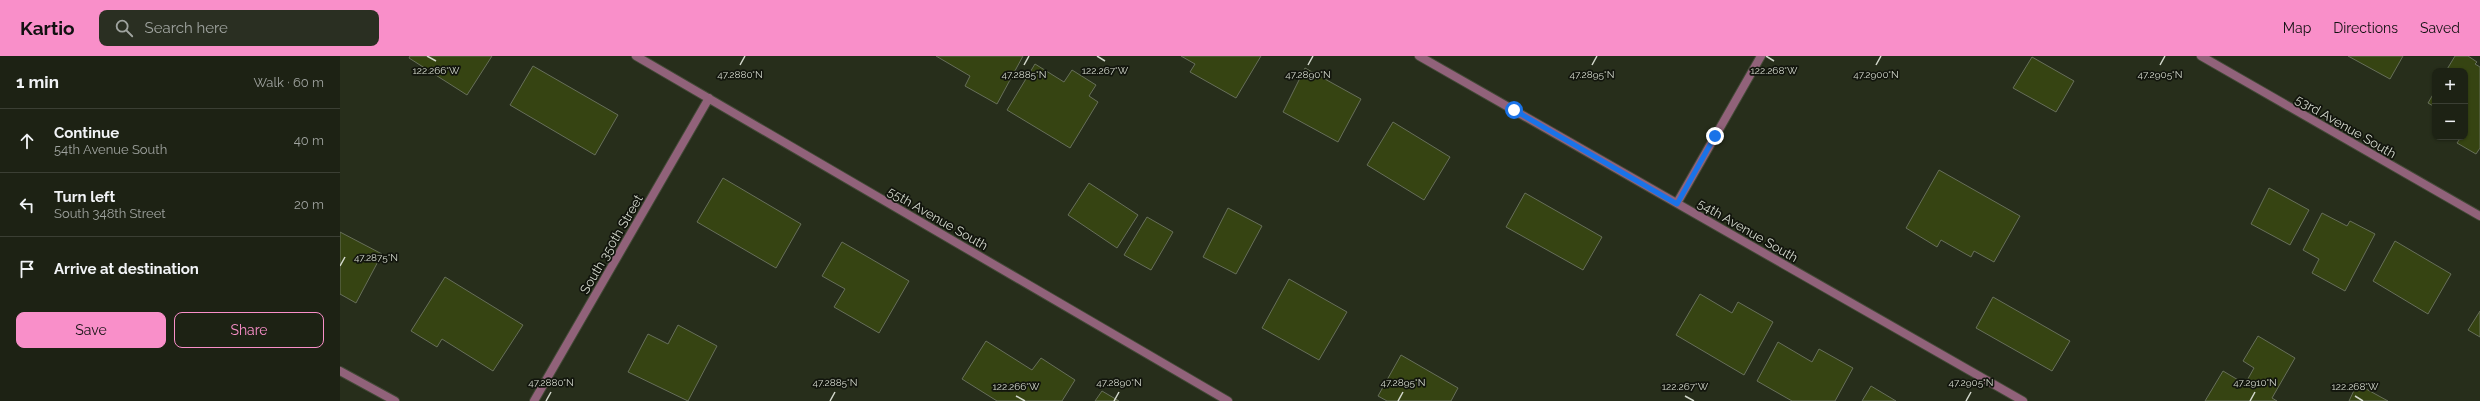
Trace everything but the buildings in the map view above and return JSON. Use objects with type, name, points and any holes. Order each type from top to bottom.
[{"type":"street","name":"55th Avenue South","points":[[636,56],[1228,401]]},
{"type":"street","name":"54th Avenue South","points":[[1419,56],[2023,401]]},
{"type":"street","points":[[1677,204],[1761,56]]},
{"type":"street","name":"53rd Avenue South","points":[[2201,56],[2480,216]]},
{"type":"street","name":"South 350th Street","points":[[534,401],[709,98]]},
{"type":"street","points":[[340,371],[395,401]]},
{"type":"route","points":[[1514,110],[1677,204],[1715,136]]}]
